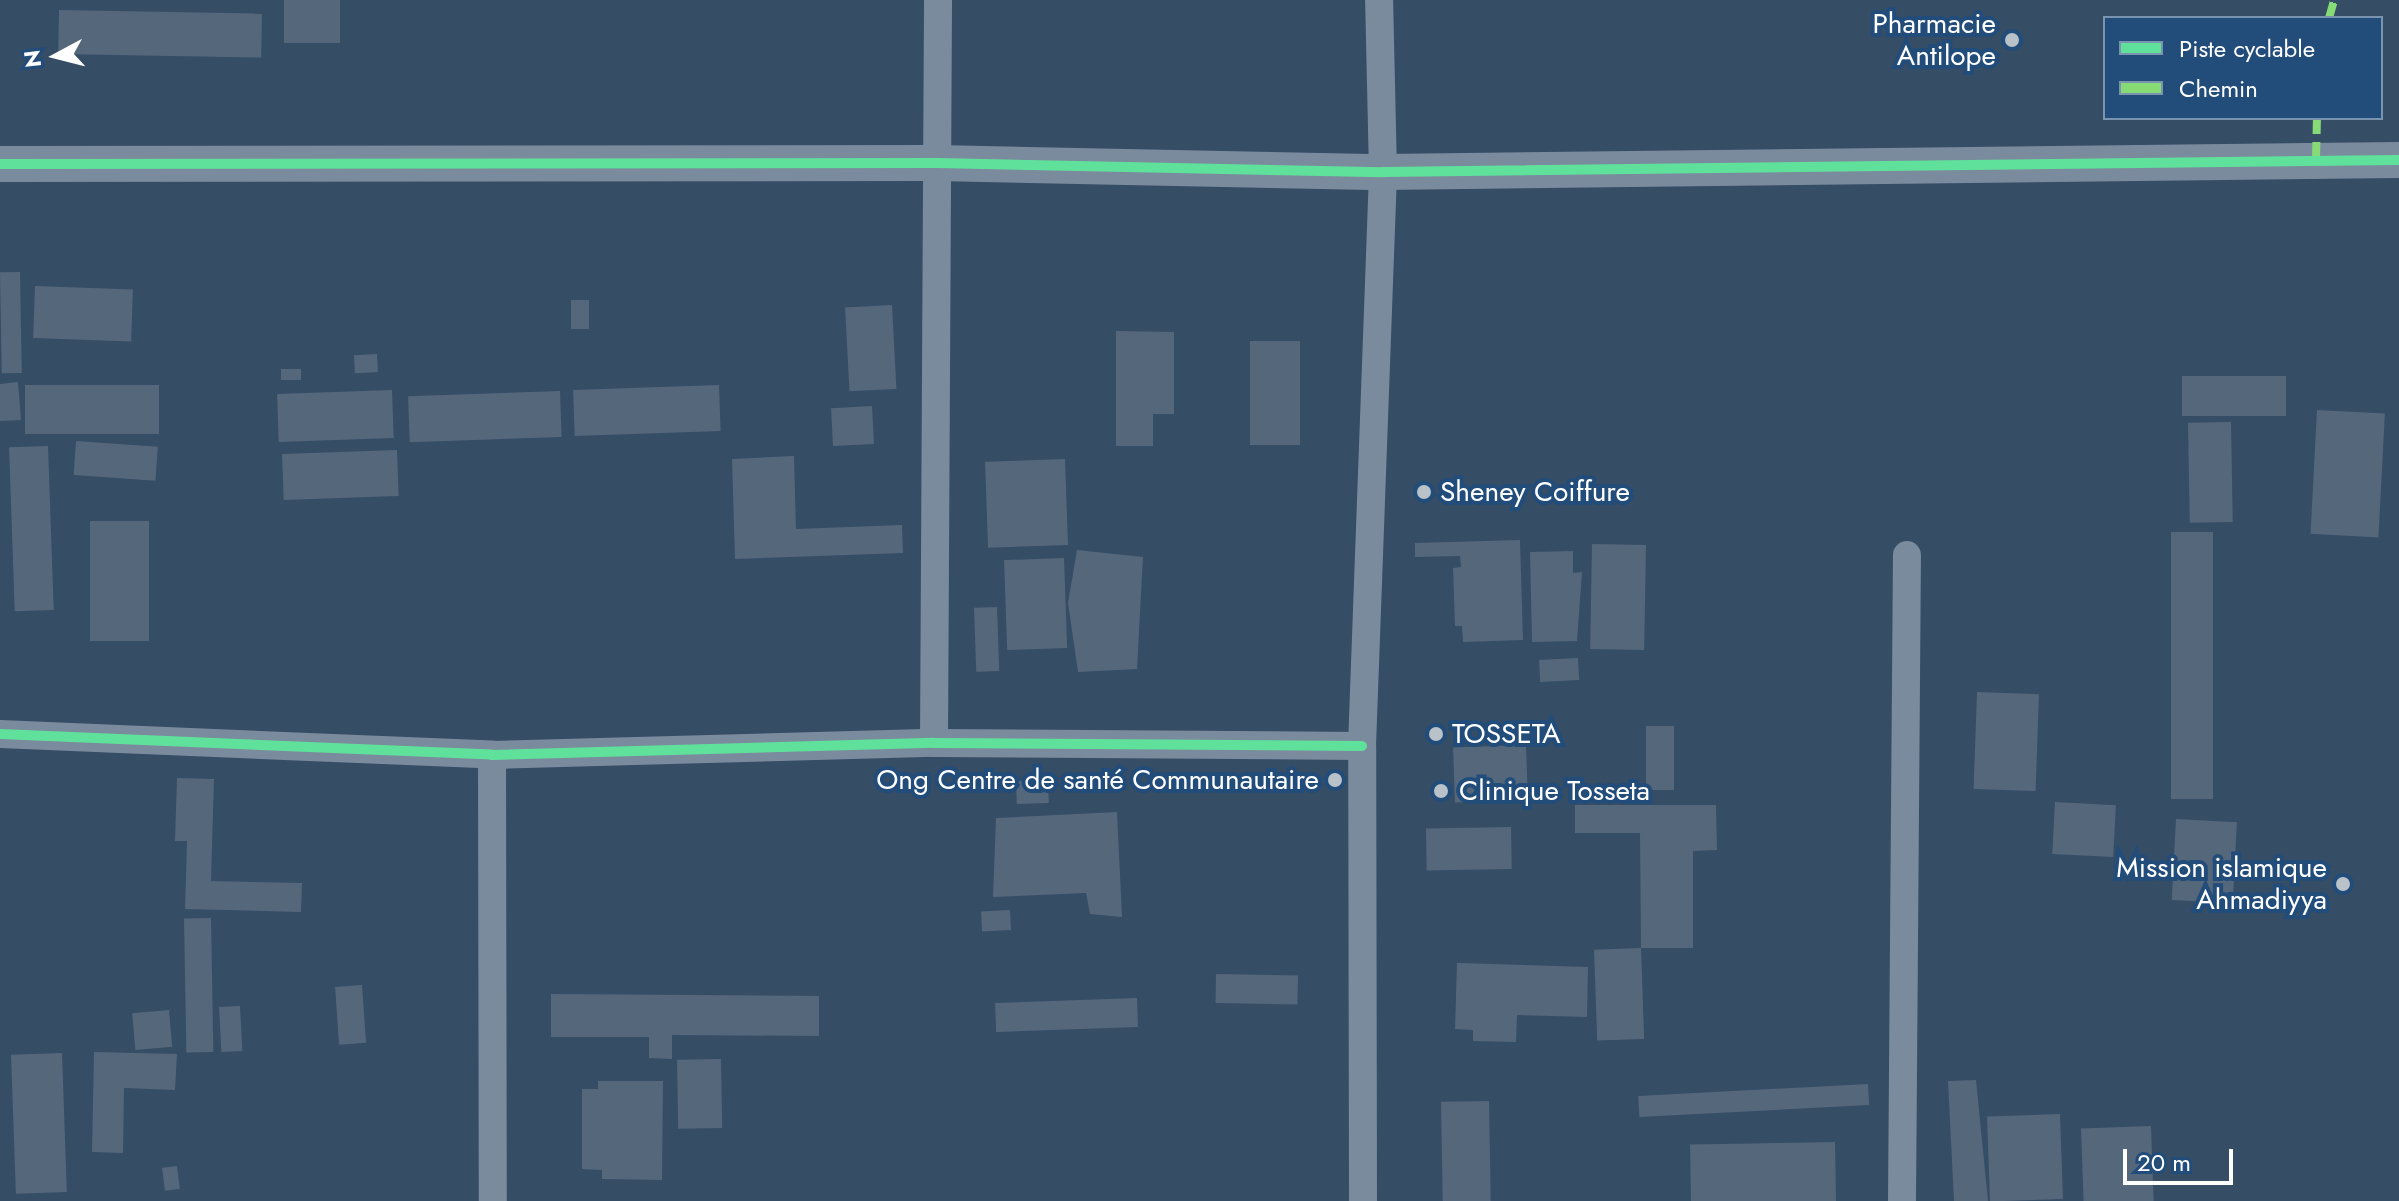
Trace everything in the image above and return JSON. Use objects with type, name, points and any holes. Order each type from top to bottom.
[{"type":"street","points":[[934,743],[938,0]]},
{"type":"street","points":[[1363,1201],[1362,746],[1383,172],[1379,0]]},
{"type":"street","points":[[0,164],[937,163],[1383,172],[2399,160]]},
{"type":"street","points":[[1902,1201],[1907,555]]},
{"type":"street","points":[[0,734],[492,755],[934,743],[1362,746]]},
{"type":"street","points":[[492,755],[493,1201]]},
{"type":"building","points":[[284,0],[340,0],[340,43],[284,43]]},
{"type":"building","points":[[59,10],[262,14],[261,58],[58,54]]},
{"type":"building","points":[[0,272],[20,272],[22,373],[2,373]]},
{"type":"building","points":[[35,286],[133,289],[131,341],[33,338]]},
{"type":"building","points":[[571,300],[589,300],[589,329],[571,329]]},
{"type":"building","points":[[892,305],[896,389],[849,391],[845,307]]},
{"type":"building","points":[[1116,331],[1174,332],[1174,414],[1153,414],[1153,446],[1116,446]]},
{"type":"building","points":[[1250,341],[1300,341],[1300,445],[1250,445]]},
{"type":"building","points":[[377,354],[378,372],[355,373],[354,355]]},
{"type":"building","points":[[281,369],[301,369],[301,380],[281,380]]},
{"type":"building","points":[[2182,376],[2286,376],[2286,416],[2182,416]]},
{"type":"building","points":[[18,382],[21,420],[0,421],[0,384]]},
{"type":"building","points":[[25,385],[159,385],[159,434],[25,434]]},
{"type":"building","points":[[719,385],[721,431],[575,436],[573,390]]},
{"type":"building","points":[[392,390],[394,438],[279,442],[277,394]]},
{"type":"building","points":[[560,391],[562,437],[410,442],[408,396]]},
{"type":"building","points":[[872,406],[874,444],[833,446],[831,408]]},
{"type":"building","points":[[2317,410],[2385,414],[2378,537],[2311,534]]},
{"type":"building","points":[[2231,422],[2233,522],[2190,523],[2188,423]]},
{"type":"building","points":[[76,441],[158,447],[155,481],[74,475]]},
{"type":"building","points":[[48,446],[54,610],[15,611],[9,447]]},
{"type":"building","points":[[397,450],[399,496],[284,500],[282,454]]},
{"type":"building","points":[[794,456],[796,529],[902,525],[903,553],[735,559],[732,459]]},
{"type":"building","points":[[1065,459],[1068,545],[988,548],[985,462]]},
{"type":"building","points":[[90,521],[149,521],[149,641],[90,641]]},
{"type":"building","points":[[2171,532],[2213,532],[2213,799],[2171,799]]},
{"type":"building","points":[[1520,540],[1523,640],[1463,642],[1462,626],[1455,626],[1453,568],[1461,567],[1460,556],[1415,557],[1415,543]]},
{"type":"building","points":[[1592,544],[1646,545],[1644,650],[1590,649]]},
{"type":"building","points":[[1077,550],[1143,557],[1137,669],[1078,672],[1068,603]]},
{"type":"building","points":[[1573,551],[1573,573],[1582,572],[1577,641],[1532,642],[1530,552]]},
{"type":"building","points":[[1064,558],[1067,648],[1007,650],[1004,560]]},
{"type":"building","points":[[997,607],[999,671],[976,672],[974,608]]},
{"type":"building","points":[[1578,658],[1579,680],[1540,682],[1539,660]]},
{"type":"building","points":[[1977,692],[2039,694],[2036,791],[1974,789]]},
{"type":"building","points":[[1646,726],[1674,726],[1674,790],[1646,790]]},
{"type":"building","points":[[1526,745],[1528,800],[1455,803],[1453,748]]},
{"type":"building","points":[[177,778],[214,779],[211,881],[302,883],[301,912],[185,909],[187,841],[175,841]]},
{"type":"building","points":[[1048,780],[1049,803],[1017,804],[1016,781]]},
{"type":"building","points":[[2055,802],[2116,805],[2113,857],[2052,854]]},
{"type":"building","points":[[1575,805],[1716,805],[1717,850],[1693,851],[1693,948],[1641,948],[1640,833],[1575,833]]},
{"type":"building","points":[[1117,812],[1122,917],[1090,914],[1086,893],[993,897],[996,818]]},
{"type":"building","points":[[2176,819],[2237,822],[2233,903],[2172,900]]},
{"type":"building","points":[[1511,827],[1512,869],[1427,870],[1426,828]]},
{"type":"building","points":[[1010,910],[1011,930],[982,931],[981,912]]},
{"type":"building","points":[[184,918],[211,918],[213,1052],[186,1052]]},
{"type":"building","points":[[1641,948],[1644,1039],[1597,1041],[1594,950]]},
{"type":"building","points":[[1457,963],[1588,967],[1587,1017],[1517,1015],[1516,1042],[1473,1041],[1473,1030],[1455,1029]]},
{"type":"building","points":[[1216,974],[1298,975],[1297,1004],[1215,1003]]},
{"type":"building","points":[[362,985],[366,1043],[339,1045],[335,987]]},
{"type":"building","points":[[551,994],[819,996],[819,1036],[672,1035],[672,1059],[649,1058],[649,1037],[551,1037]]},
{"type":"building","points":[[1137,998],[1138,1027],[996,1032],[995,1003]]},
{"type":"building","points":[[240,1006],[242,1051],[221,1052],[219,1007]]},
{"type":"building","points":[[169,1010],[172,1047],[135,1050],[132,1013]]},
{"type":"building","points":[[94,1052],[177,1054],[175,1090],[124,1088],[123,1153],[92,1152]]},
{"type":"building","points":[[62,1053],[67,1192],[16,1194],[11,1055]]},
{"type":"building","points":[[721,1059],[722,1128],[678,1129],[677,1060]]},
{"type":"building","points":[[1976,1080],[1988,1201],[1954,1201],[1948,1081]]},
{"type":"building","points":[[598,1081],[663,1081],[662,1180],[602,1179],[602,1170],[582,1169],[582,1089],[598,1089]]},
{"type":"building","points":[[1868,1084],[1869,1105],[1639,1117],[1638,1096]]},
{"type":"building","points":[[1489,1101],[1491,1201],[1443,1201],[1441,1102]]},
{"type":"building","points":[[2060,1114],[2063,1199],[1990,1201],[1987,1117]]},
{"type":"building","points":[[2151,1126],[2154,1201],[2084,1201],[2081,1128]]},
{"type":"building","points":[[1835,1142],[1836,1201],[1691,1201],[1690,1145]]},
{"type":"building","points":[[177,1166],[180,1189],[165,1191],[162,1168]]},
{"type":"marked path","points":[[2330,16],[2334,0]]},
{"type":"marked path","points":[[2316,158],[2317,120]]},
{"type":"cycle path","points":[[0,164],[937,163],[1383,172],[2399,160]]},
{"type":"cycle path","points":[[0,734],[492,755],[934,743],[1362,746]]},
{"type":"place","name":"Pharmacie Antilope","points":[[2012,40]]},
{"type":"place","name":"Sheney Coiffure","points":[[1424,492]]},
{"type":"place","name":"TOSSETA","points":[[1436,734]]},
{"type":"place","name":"Ong Centre de santé Communautaire","points":[[1335,780]]},
{"type":"place","name":"Clinique Tosseta","points":[[1441,791]]},
{"type":"place","name":"Mission islamique Ahmadiyya","points":[[2343,884]]}]
